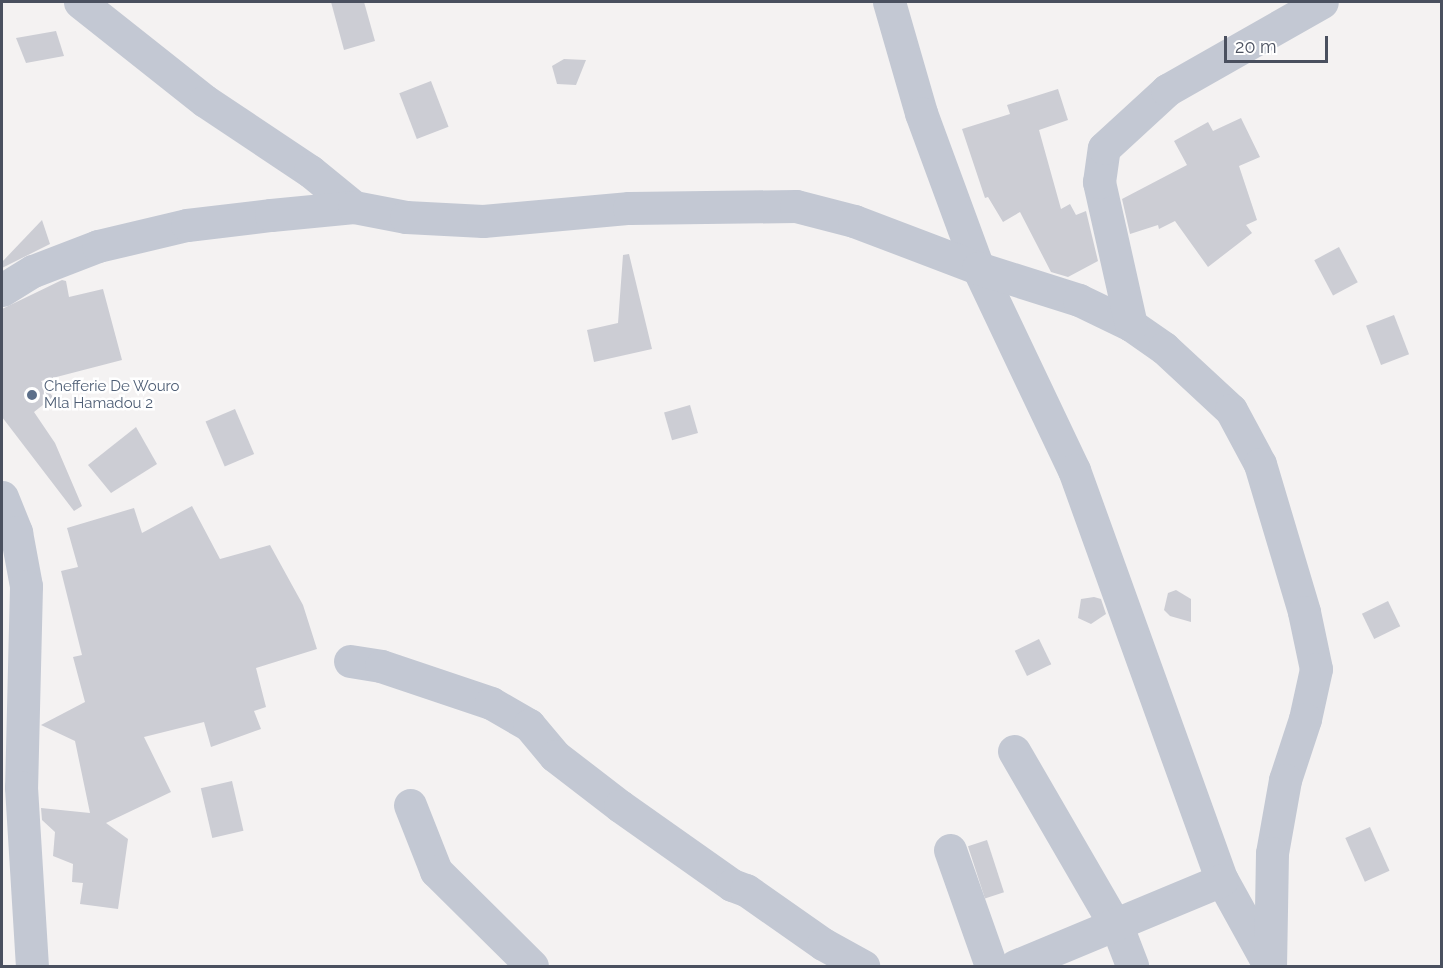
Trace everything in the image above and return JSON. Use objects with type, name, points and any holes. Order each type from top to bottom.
[{"type":"street","points":[[80,2],[205,101],[310,171],[354,207]]},
{"type":"street","points":[[889,2],[921,113],[978,268],[1074,470],[1222,880],[1270,966]]},
{"type":"street","points":[[1131,325],[1099,182],[1104,148],[1167,90],[1322,2]]},
{"type":"street","points":[[2,290],[33,271],[109,243],[187,225],[354,207],[406,217],[483,221],[629,208],[796,206],[854,221],[978,268],[1079,300],[1131,325],[1164,348],[1231,410],[1260,464],[1304,612],[1316,669],[1305,719],[1285,780],[1272,853],[1270,966]]},
{"type":"street","points":[[2,497],[16,532],[26,586],[21,787],[32,966]]},
{"type":"street","points":[[350,661],[381,666],[501,708],[529,725],[555,756],[620,806],[732,885],[746,890],[823,944],[863,966]]},
{"type":"street","points":[[1014,751],[1113,923],[1132,966]]},
{"type":"street","points":[[410,805],[436,871],[532,966]]},
{"type":"street","points":[[950,850],[991,966]]},
{"type":"street","points":[[1015,966],[1113,923],[1222,880]]},
{"type":"building","points":[[331,2],[364,2],[375,41],[344,50]]},
{"type":"building","points":[[56,31],[64,56],[26,63],[16,38]]},
{"type":"building","points":[[564,59],[586,60],[576,85],[557,84],[552,66]]},
{"type":"building","points":[[431,81],[449,127],[417,139],[399,93]]},
{"type":"building","points":[[1058,89],[1068,120],[1039,130],[1061,209],[1070,204],[1076,215],[1086,211],[1098,261],[1068,277],[1051,272],[1020,212],[1003,222],[988,197],[985,198],[962,129],[1010,114],[1007,105]]},
{"type":"building","points":[[1241,118],[1260,157],[1239,166],[1257,220],[1246,225],[1252,233],[1208,267],[1175,221],[1159,229],[1158,225],[1130,234],[1122,199],[1187,165],[1174,141],[1208,122],[1213,131]]},
{"type":"building","points":[[42,220],[50,244],[2,268],[2,262]]},
{"type":"building","points":[[1339,247],[1358,282],[1333,295],[1314,260]]},
{"type":"building","points":[[629,254],[652,349],[594,362],[587,330],[618,323],[623,255]]},
{"type":"building","points":[[62,280],[66,281],[69,297],[103,289],[122,360],[41,381],[53,397],[34,412],[55,443],[82,506],[74,511],[2,417],[2,309]]},
{"type":"building","points":[[1394,315],[1409,354],[1381,365],[1366,326]]},
{"type":"building","points":[[690,405],[698,433],[672,440],[664,412]]},
{"type":"building","points":[[235,409],[254,454],[225,467],[206,422]]},
{"type":"building","points":[[136,427],[157,464],[111,493],[88,465]]},
{"type":"building","points":[[192,506],[220,559],[270,545],[303,605],[317,649],[256,668],[266,707],[254,711],[261,729],[211,747],[204,722],[144,737],[171,792],[106,823],[128,839],[118,909],[80,904],[83,883],[72,882],[73,864],[53,856],[55,832],[42,820],[41,808],[90,813],[75,741],[41,725],[85,702],[73,657],[82,655],[61,571],[78,567],[67,528],[134,508],[142,533]]},
{"type":"building","points":[[1176,590],[1191,599],[1191,622],[1170,616],[1164,610],[1168,593]]},
{"type":"building","points":[[1094,597],[1101,599],[1106,614],[1091,624],[1078,618],[1081,599]]},
{"type":"building","points":[[1388,601],[1400,626],[1374,639],[1362,614]]},
{"type":"building","points":[[1039,639],[1051,664],[1027,676],[1015,651]]},
{"type":"building","points":[[232,781],[243,831],[212,838],[201,788]]},
{"type":"building","points":[[1370,827],[1390,871],[1365,882],[1345,838]]},
{"type":"building","points":[[987,840],[1004,892],[985,898],[968,846]]},
{"type":"place","name":"Chefferie De Wouro Mla Hamadou 2","points":[[32,395]]}]
